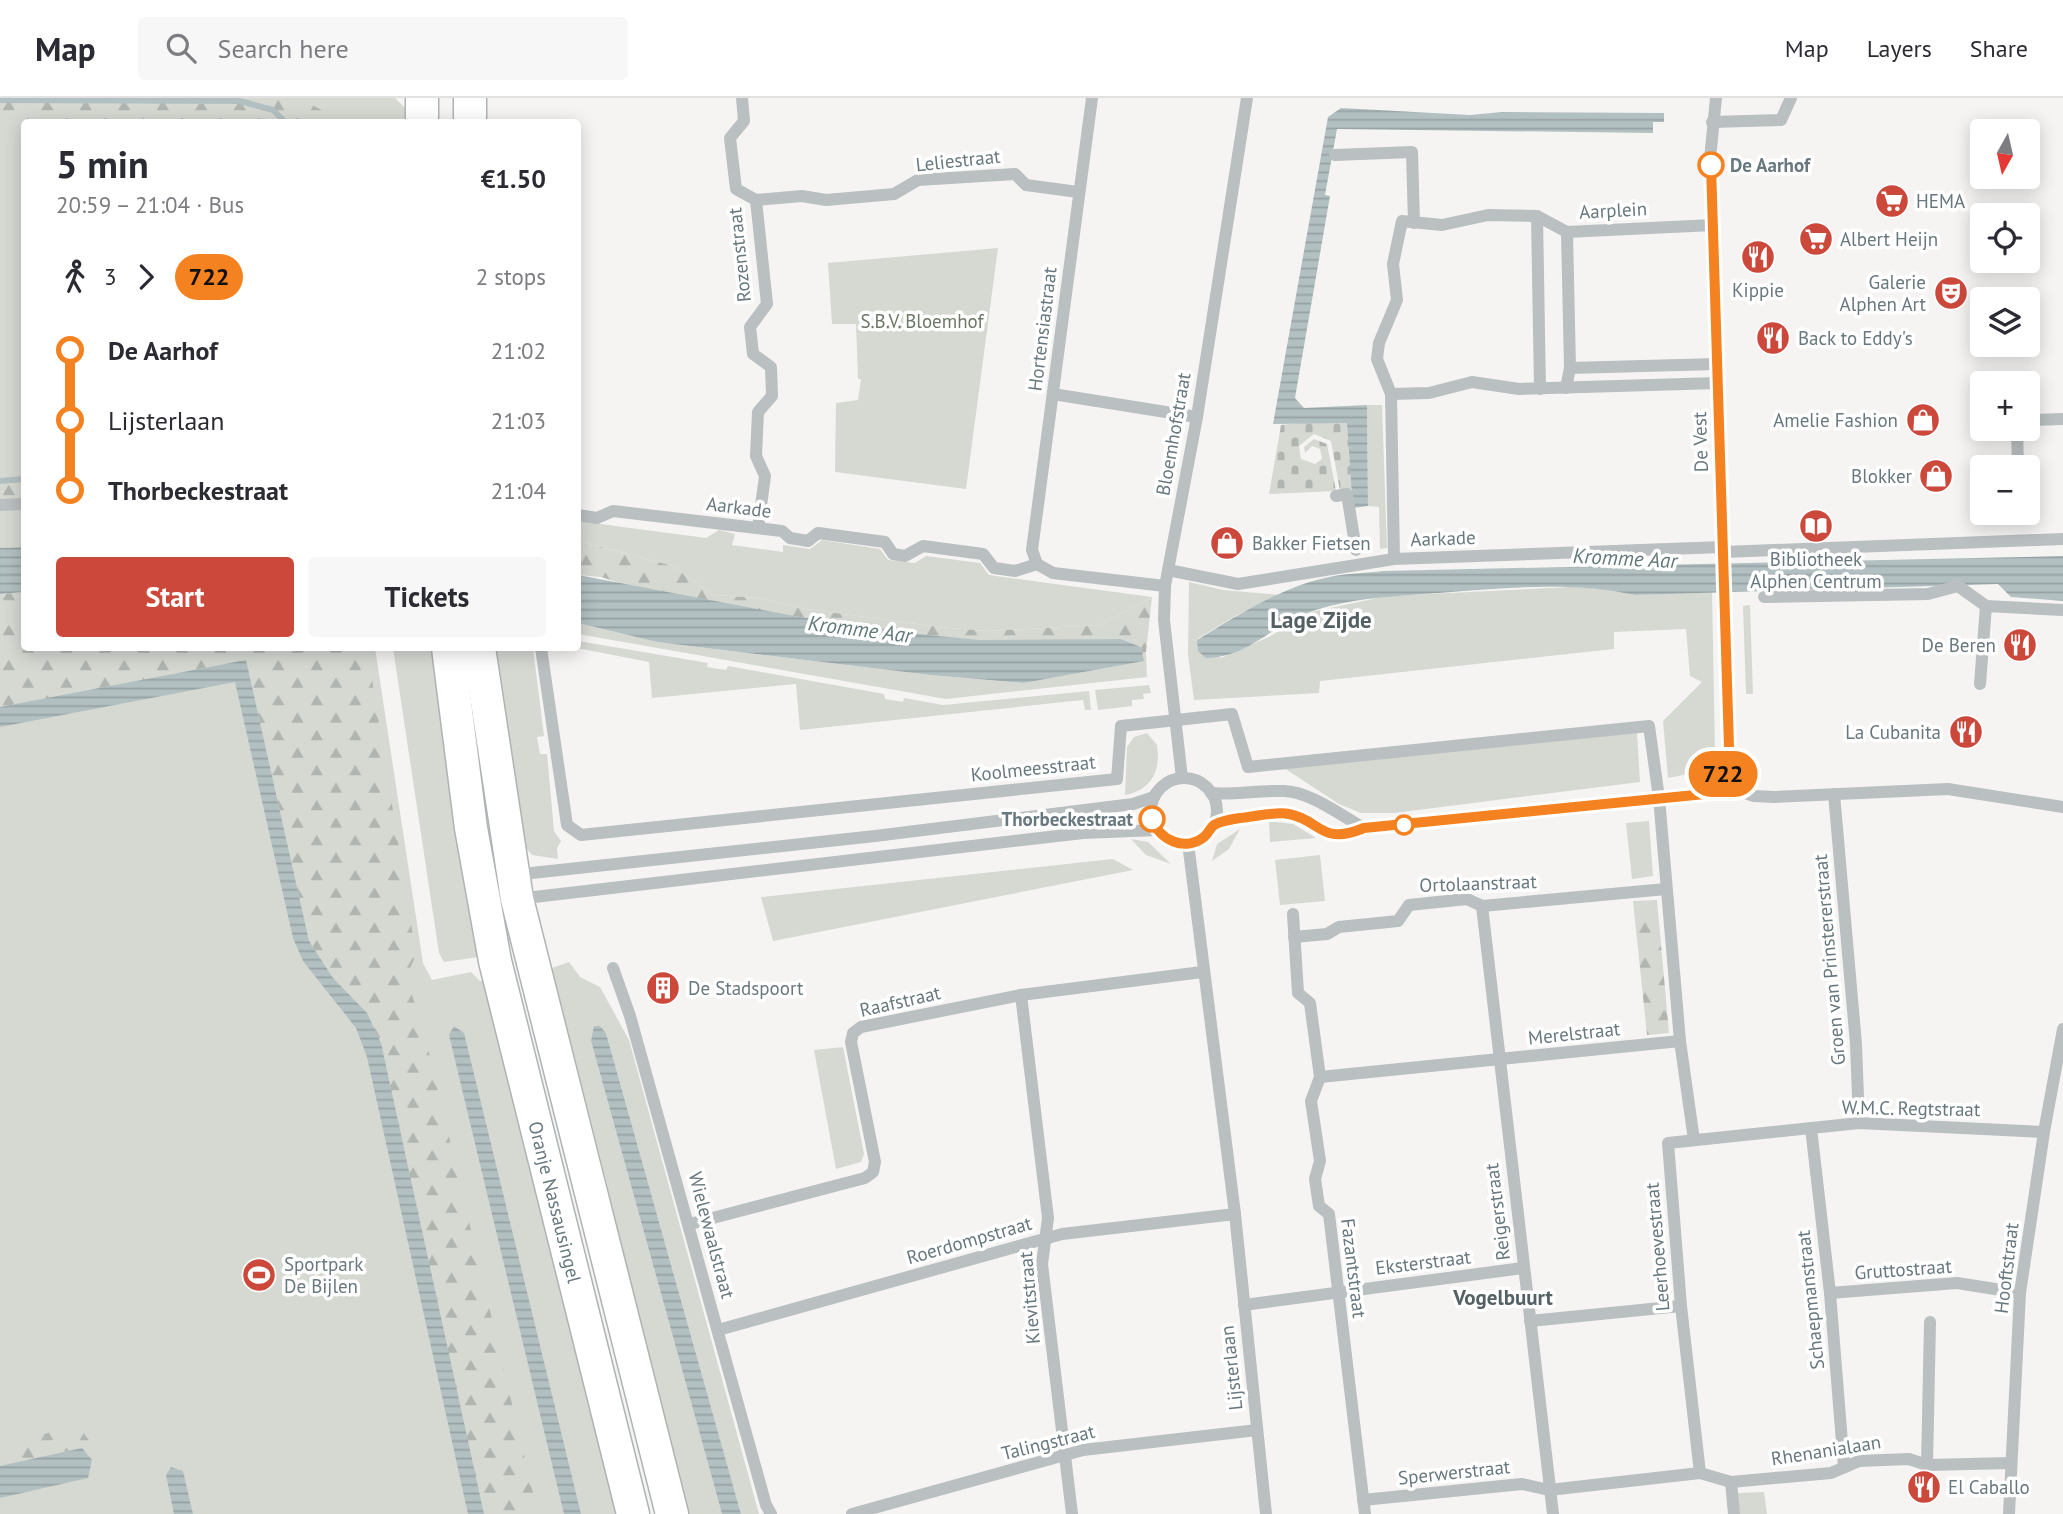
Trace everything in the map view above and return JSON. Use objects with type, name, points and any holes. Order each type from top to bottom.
[{"type":"main road","points":[[422,98],[422,119]]},
{"type":"main road","points":[[470,98],[470,119]]},
{"type":"main road","name":"Oranje Nassausingel","points":[[448,651],[481,891],[530,1112],[633,1514]]},
{"type":"main road","name":"Oranje Nassausingel","points":[[479,651],[515,887],[672,1514]]},
{"type":"street","name":"Rozenstraat","points":[[742,98],[744,121],[730,138],[736,190],[756,200],[767,303],[750,327],[753,354],[771,367],[772,396],[758,412],[756,456],[765,476],[758,528]]},
{"type":"street","name":"Hortensiastraat","points":[[1037,564],[1032,550],[1092,98]]},
{"type":"street","name":"Bloemhofstraat","points":[[1182,778],[1164,620],[1165,586],[1197,417],[1247,98]]},
{"type":"street","name":"De Vest","points":[[1716,98],[1712,122],[1713,225],[1729,747],[1720,784]]},
{"type":"street","points":[[1712,122],[1781,120],[1791,98]]},
{"type":"street","points":[[1335,155],[1412,152],[1414,223]]},
{"type":"street","name":"Leliestraat","points":[[756,200],[802,196],[826,200],[894,194],[918,180],[1015,174],[1026,185],[1078,192]]},
{"type":"street","points":[[1394,559],[1391,394],[1377,359],[1379,343],[1397,300],[1393,264],[1402,222],[1442,225],[1488,215],[1538,216],[1567,232]]},
{"type":"street","points":[[1538,216],[1540,389]]},
{"type":"street","name":"Aarplein","points":[[1566,388],[1570,368],[1567,232],[1713,225]]},
{"type":"street","points":[[1570,368],[1717,364]]},
{"type":"street","points":[[1634,367],[1635,391]]},
{"type":"street","points":[[1391,394],[1429,393],[1472,382],[1519,389],[1618,386],[1635,391],[1718,383]]},
{"type":"street","points":[[1054,394],[1197,417]]},
{"type":"street","points":[[2040,420],[2063,419]]},
{"type":"street","points":[[1336,496],[1347,494],[1356,550]]},
{"type":"street","points":[[0,505],[21,504]]},
{"type":"street","name":"Aarkade","points":[[581,515],[597,517],[614,511],[782,531],[790,538],[808,541],[818,533],[885,542],[893,554],[905,555],[923,546],[983,554],[994,568],[1015,571],[1037,564],[1053,573],[1165,586]]},
{"type":"street","name":"Aarkade","points":[[1168,570],[1238,584],[1394,559],[1723,550],[2019,535],[2063,539]]},
{"type":"street","points":[[1763,597],[1928,594],[1958,586],[1986,606],[2063,610]]},
{"type":"street","points":[[1980,684],[1986,606]]},
{"type":"street","name":"Koolmeesstraat","points":[[541,651],[567,825],[581,835],[1116,779],[1121,726],[1232,714],[1248,766],[1649,726],[1659,798]]},
{"type":"street","points":[[481,891],[875,836],[1128,805],[1154,797],[1166,784],[1182,778],[1199,781],[1211,793],[1217,808],[1214,825],[1206,835],[1188,843],[1171,841],[1157,830],[1152,817],[1154,797]]},
{"type":"street","points":[[1214,825],[1234,819],[1289,814],[1328,834],[1351,833],[1364,828],[1705,794],[1720,784],[1754,796],[1948,789],[2063,807]]},
{"type":"street","points":[[1211,793],[1232,795],[1284,790],[1302,794],[1364,828]]},
{"type":"street","name":"Groen van Prinstererstraat","points":[[1834,794],[1856,1044],[1859,1123]]},
{"type":"street","points":[[1659,798],[1680,1041],[1694,1140]]},
{"type":"street","points":[[481,891],[1083,832],[1157,830]]},
{"type":"street","name":"Lijsterlaan","points":[[1188,843],[1202,972],[1235,1214],[1266,1514]]},
{"type":"street","name":"Ortolaanstraat","points":[[1294,937],[1327,934],[1339,927],[1398,921],[1409,905],[1467,899],[1482,906],[1666,889]]},
{"type":"street","name":"Reigerstraat","points":[[1482,906],[1553,1514]]},
{"type":"street","name":"Fazantstraat","points":[[1293,914],[1298,993],[1310,1003],[1320,1077],[1311,1101],[1320,1161],[1315,1179],[1319,1206],[1329,1214],[1365,1514]]},
{"type":"street","name":"Wielewaalstraat","points":[[613,968],[631,1016],[771,1514]]},
{"type":"street","name":"Raafstraat","points":[[690,1224],[865,1178],[873,1172],[875,1162],[851,1042],[853,1033],[860,1027],[1021,995],[1202,972]]},
{"type":"street","name":"Kievitstraat","points":[[1021,995],[1048,1218],[1042,1265],[1073,1514]]},
{"type":"street","name":"Hooftstraat","points":[[2009,1514],[2020,1293],[2044,1132],[2063,1029]]},
{"type":"street","name":"Merelstraat","points":[[1320,1077],[1680,1041]]},
{"type":"street","name":"W.M.C. Regtstraat","points":[[1694,1140],[1859,1123],[2044,1132]]},
{"type":"street","name":"Schaepmanstraat","points":[[1811,1128],[1830,1293],[1844,1467]]},
{"type":"street","name":"Leerhoevestraat","points":[[1694,1140],[1668,1143],[1674,1234],[1700,1473]]},
{"type":"street","name":"Roerdompstraat","points":[[718,1330],[1062,1234],[1235,1214]]},
{"type":"street","name":"Eksterstraat","points":[[1244,1305],[1523,1268]]},
{"type":"street","name":"Gruttostraat","points":[[1830,1293],[1957,1283],[2020,1293]]},
{"type":"street","points":[[1530,1321],[1681,1306]]},
{"type":"street","points":[[1927,1465],[1930,1322]]},
{"type":"street","name":"Talingstraat","points":[[852,1514],[894,1508],[1083,1450],[1257,1430]]},
{"type":"street","name":"Rhenanialaan","points":[[1549,1490],[1700,1473],[1731,1482],[1830,1473],[1858,1461],[1909,1459],[1927,1465],[2011,1463]]},
{"type":"street","points":[[1731,1482],[1734,1514]]},
{"type":"street","name":"Sperwerstraat","points":[[1363,1500],[1522,1484],[1549,1490]]},
{"type":"green space","points":[[0,98],[395,98],[405,108],[409,119],[21,119],[21,547],[0,548]]},
{"type":"green space","points":[[0,98],[299,98],[327,113],[330,119],[21,119],[21,127],[0,126]]},
{"type":"green space","name":"S.B.V. Bloemhof","points":[[998,248],[966,489],[835,472],[836,403],[858,400],[861,379],[858,379],[856,324],[832,324],[828,263]]},
{"type":"green space","points":[[1367,405],[1382,405],[1387,548],[1380,549],[1379,507],[1368,506]]},
{"type":"green space","points":[[1314,421],[1348,423],[1353,489],[1340,491],[1331,441],[1314,434],[1299,446],[1301,459],[1315,464],[1322,459],[1320,449],[1312,446],[1305,453],[1304,447],[1314,439],[1327,444],[1336,491],[1269,494],[1281,425]]},
{"type":"green space","points":[[21,470],[21,495],[0,496],[0,472]]},
{"type":"green space","points":[[581,521],[706,538],[719,530],[735,534],[732,545],[783,552],[783,545],[810,549],[822,540],[880,549],[888,560],[915,563],[926,556],[980,563],[989,575],[1152,597],[1100,625],[986,631],[806,609],[759,598],[713,595],[673,566],[581,542]]},
{"type":"green space","points":[[581,542],[673,566],[713,595],[759,598],[806,609],[939,627],[986,631],[1100,625],[1152,597],[1146,652],[1142,653],[1141,647],[1121,639],[996,641],[890,631],[626,585],[601,577],[581,575]]},
{"type":"green space","points":[[1189,582],[1223,590],[1281,595],[1237,615],[1197,639],[1221,658],[1271,636],[1306,613],[1387,596],[1570,587],[1608,589],[1635,595],[1712,591],[1715,755],[1698,772],[1668,778],[1663,721],[1702,682],[1690,676],[1686,629],[1614,632],[1614,649],[1320,681],[1319,693],[1194,700],[1188,655]]},
{"type":"green space","points":[[21,592],[21,651],[367,651],[416,955],[406,977],[424,1031],[538,1514],[484,1514],[367,1013],[331,974],[309,941],[246,660],[0,707],[0,594]]},
{"type":"green space","points":[[1750,605],[1753,694],[1746,694],[1743,606]]},
{"type":"green space","points":[[581,624],[657,642],[930,675],[1024,683],[1143,661],[1142,653],[1146,652],[1147,677],[946,699],[581,635]]},
{"type":"green space","points":[[581,642],[708,663],[707,667],[726,670],[728,666],[884,694],[885,699],[903,702],[904,698],[943,705],[1089,691],[1091,710],[1085,710],[1083,700],[800,730],[796,684],[652,698],[649,662],[581,649]]},
{"type":"green space","name":"Sportpark De Bijlen","points":[[187,651],[375,651],[423,963],[432,980],[471,972],[480,981],[490,979],[622,1514],[0,1514],[0,689]]},
{"type":"green space","points":[[393,651],[436,651],[485,956],[444,962],[439,953]]},
{"type":"green space","points":[[494,651],[533,651],[544,736],[537,737],[540,754],[547,754],[554,831],[561,841],[557,848],[558,859],[532,855],[521,842]]},
{"type":"green space","points":[[1149,685],[1151,693],[1143,694],[1144,699],[1132,700],[1132,706],[1098,710],[1095,690]]},
{"type":"green space","points":[[1147,733],[1157,745],[1156,770],[1153,778],[1142,789],[1125,795],[1127,747],[1134,737]]},
{"type":"green space","points":[[1637,733],[1640,782],[1394,813],[1361,813],[1339,804],[1284,768]]},
{"type":"green space","points":[[1269,821],[1293,824],[1316,838],[1270,842]]},
{"type":"green space","points":[[1649,821],[1653,876],[1632,879],[1626,823]]},
{"type":"green space","points":[[1240,829],[1229,849],[1212,861],[1217,844]]},
{"type":"green space","points":[[1131,839],[1148,842],[1171,864],[1146,855]]},
{"type":"green space","points":[[1320,855],[1325,901],[1280,905],[1275,860]]},
{"type":"green space","points":[[1113,859],[1133,870],[773,941],[761,897]]},
{"type":"green space","points":[[1657,900],[1669,1033],[1647,1035],[1633,901]]},
{"type":"green space","points":[[569,962],[580,977],[600,987],[629,1040],[759,1514],[741,1514],[606,1033],[600,1026],[591,1041],[722,1514],[683,1514],[605,1176],[552,968]]},
{"type":"green space","points":[[843,1047],[864,1154],[861,1162],[836,1169],[814,1050]]},
{"type":"green space","points":[[78,1426],[95,1448],[98,1458],[92,1460],[81,1448],[0,1466],[0,1444]]},
{"type":"green space","points":[[1764,1492],[1767,1514],[1738,1514],[1736,1493]]},
{"type":"water","points":[[1341,108],[1470,115],[1502,112],[1664,113],[1664,122],[1653,122],[1653,133],[1337,129],[1325,195],[1330,196],[1295,398],[1304,408],[1367,405],[1368,506],[1353,508],[1347,423],[1273,424],[1328,117]]},
{"type":"water","points":[[21,547],[21,592],[0,594],[0,548]]},
{"type":"water","points":[[2063,556],[2063,601],[2011,597],[1998,584],[1635,595],[1587,588],[1513,588],[1389,597],[1339,604],[1294,619],[1235,652],[1206,658],[1198,651],[1197,640],[1280,593],[1316,580],[1346,574]]},
{"type":"water","name":"Kromme Aar","points":[[581,576],[800,617],[927,635],[980,640],[1121,639],[1141,647],[1144,661],[1024,683],[930,675],[657,642],[581,624]]},
{"type":"water","points":[[246,660],[309,941],[333,978],[367,1013],[381,1043],[484,1514],[468,1514],[367,1057],[356,1028],[303,961],[293,938],[235,682],[0,727],[0,707]]},
{"type":"water","points":[[454,1026],[464,1033],[581,1514],[564,1514],[449,1035]]},
{"type":"water","points":[[594,1026],[600,1026],[606,1033],[741,1514],[722,1514],[591,1041]]},
{"type":"water","points":[[82,1448],[92,1460],[88,1478],[0,1498],[0,1466]]},
{"type":"water","points":[[171,1467],[183,1471],[193,1514],[174,1514],[166,1475]]},
{"type":"waterway","points":[[0,100],[240,101],[273,110],[282,119]]},
{"type":"waterway","points":[[0,481],[21,479]]},
{"type":"tunnel","points":[[2019,525],[2019,530]]},
{"type":"bus line","name":"722","points":[[1152,819],[1163,837],[1180,844],[1195,842],[1206,835],[1214,825],[1234,819],[1289,814],[1328,834],[1351,833],[1364,828],[1705,794],[1720,784],[1729,747],[1711,165]]},
{"type":"place","name":"De Aarhof","points":[[1711,165]]},
{"type":"place","name":"HEMA","points":[[1892,201]]},
{"type":"place","name":"Albert Heijn","points":[[1816,239]]},
{"type":"place","name":"Kippie","points":[[1758,257]]},
{"type":"place","name":"Galerie Alphen Art","points":[[1951,293]]},
{"type":"place","name":"Back to Eddy's","points":[[1773,338]]},
{"type":"place","name":"Amelie Fashion","points":[[1923,420]]},
{"type":"place","name":"Blokker","points":[[1936,476]]},
{"type":"place","name":"Bibliotheek Alphen Centrum","points":[[1816,526]]},
{"type":"place","name":"Bakker Fietsen","points":[[1227,543]]},
{"type":"place","name":"De Beren","points":[[2020,645]]},
{"type":"place","name":"La Cubanita","points":[[1966,732]]},
{"type":"place","name":"Thorbeckestraat","points":[[1152,819]]},
{"type":"place","name":"De Stadspoort","points":[[663,988]]},
{"type":"place","name":"Sportpark De Bijlen","points":[[259,1275]]},
{"type":"place","name":"El Caballo","points":[[1924,1487]]},
{"type":"district","name":"Lage Zijde","points":[[1321,619]]},
{"type":"district","name":"Vogelbuurt","points":[[1503,1297]]}]
